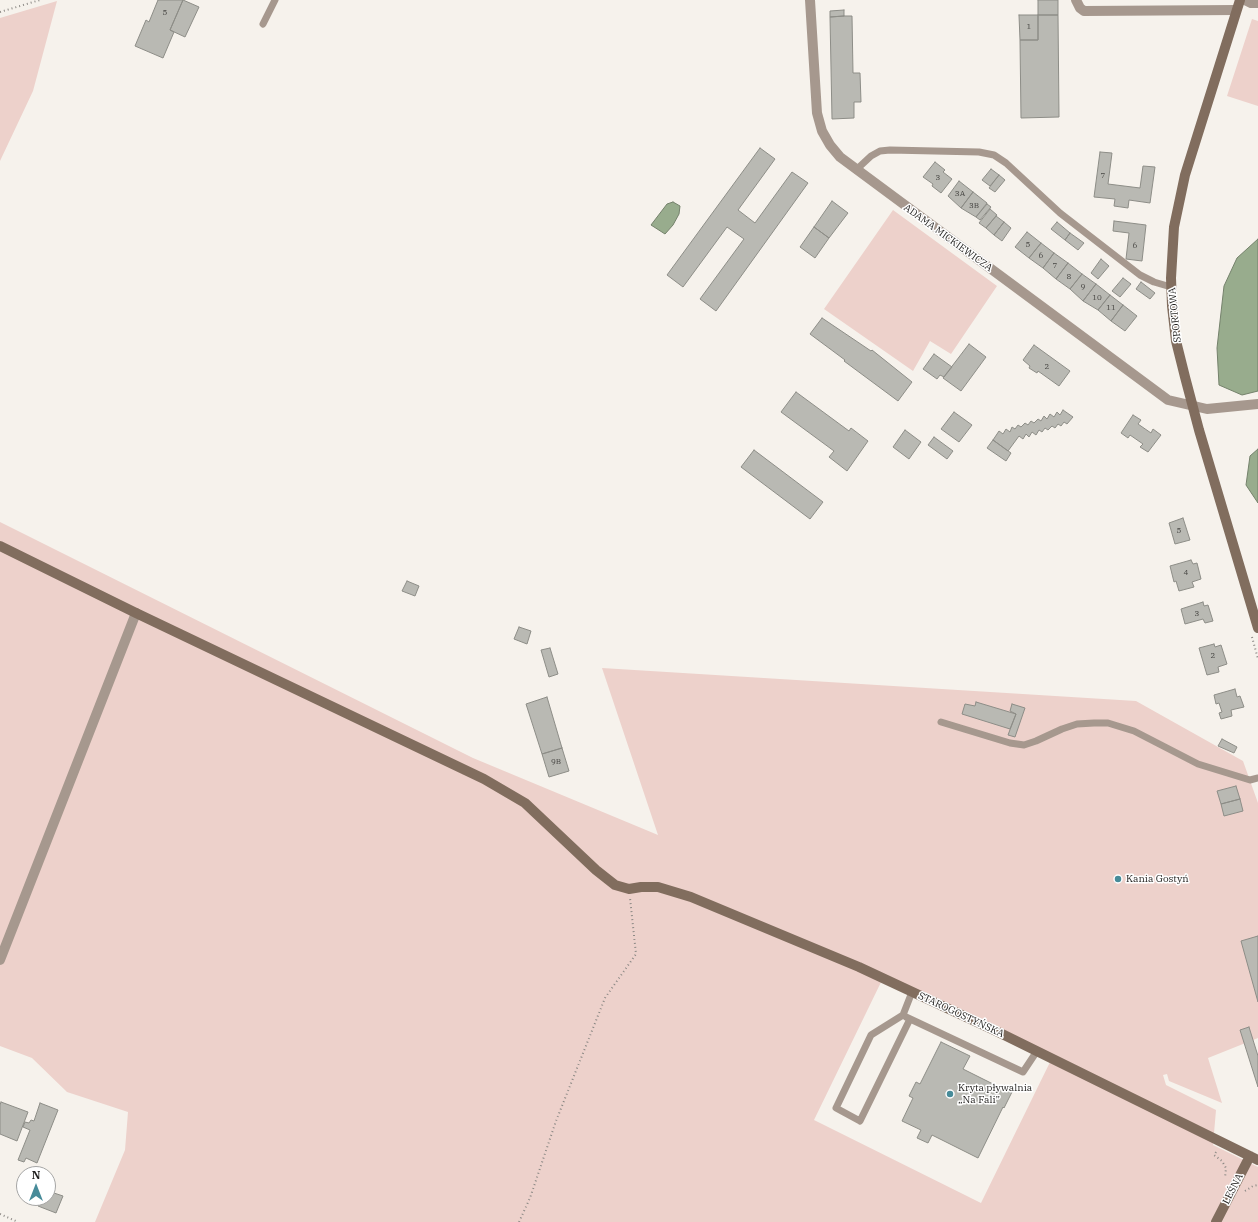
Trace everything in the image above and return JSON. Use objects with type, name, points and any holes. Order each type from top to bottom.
[{"type":"street","name":"ADAMA MICKIEWICZA","points":[[810,0],[817,113],[822,131],[830,145],[840,157],[1168,400],[1207,409],[1258,404]]},
{"type":"street","points":[[1076,0],[1080,8],[1084,11],[1238,5]]},
{"type":"street","points":[[1245,0],[1251,3],[1258,3]]},
{"type":"street","name":"SPORTOWA","points":[[1238,5],[1185,175],[1179,199],[1174,227],[1172,253],[1172,306],[1176,341],[1192,406],[1258,628]]},
{"type":"street","points":[[0,546],[136,613],[491,783],[525,803],[596,870],[615,885],[629,889]]},
{"type":"street","points":[[0,960],[136,613]]},
{"type":"street","name":"STAROGOSTYŃSKA","points":[[629,889],[658,887],[698,900],[859,967],[1254,1158]]},
{"type":"street","name":"LEŚNA","points":[[1216,1222],[1254,1158]]},
{"type":"lane","points":[[263,24],[275,0]]},
{"type":"lane","points":[[856,170],[871,156],[880,151],[979,152],[994,155],[1006,163],[1060,213],[1140,275],[1154,282],[1172,288]]},
{"type":"lane","points":[[941,722],[1010,743],[1024,744],[1036,741],[1077,724],[1108,723],[1134,731],[1198,764],[1250,780],[1258,778]]},
{"type":"lane","points":[[910,1019],[860,1121],[836,1108],[871,1034],[902,1015],[912,992]]},
{"type":"lane","points":[[902,1015],[1023,1072],[1037,1052]]},
{"type":"path","points":[[0,12],[40,0]]},
{"type":"path","points":[[519,1222],[530,1198],[556,1121],[605,998],[636,954],[629,889]]},
{"type":"path","points":[[0,1214],[18,1222]]},
{"type":"shaded area","points":[[57,1],[33,91],[0,161],[0,18]]},
{"type":"shaded area","points":[[1252,19],[1258,21],[1258,106],[1227,96]]},
{"type":"shaded area","points":[[673,202],[680,206],[679,214],[673,225],[665,234],[651,225],[667,204]]},
{"type":"shaded area","points":[[893,210],[997,286],[951,354],[930,341],[913,371],[824,309]]},
{"type":"shaded area","points":[[1258,239],[1258,391],[1242,395],[1219,385],[1217,348],[1224,286],[1237,258]]},
{"type":"shaded area","points":[[1258,449],[1258,503],[1246,485],[1250,456]]},
{"type":"shaded area","points":[[0,522],[473,758],[658,835],[602,668],[1136,701],[1243,761],[1258,803],[1258,1038],[1208,1058],[1222,1103],[1169,1081],[1167,1074],[1163,1075],[1166,1085],[1216,1110],[1213,1145],[1258,1167],[1258,1222],[95,1222],[125,1150],[128,1112],[67,1092],[32,1058],[0,1046]],"holes":[[[884,976],[1053,1056],[981,1203],[814,1120]]]},
{"type":"building","points":[[158,0],[183,0],[170,30],[174,32],[163,58],[135,46],[146,20],[149,22]]},
{"type":"building","points":[[183,0],[199,7],[185,37],[170,30]]},
{"type":"building","points":[[1038,0],[1058,0],[1058,15],[1038,15]]},
{"type":"building","points":[[844,10],[844,16],[830,17],[830,11]]},
{"type":"building","points":[[1019,15],[1038,15],[1038,40],[1020,40]]},
{"type":"building","points":[[1038,15],[1058,15],[1059,117],[1021,118],[1020,40],[1038,40]]},
{"type":"building","points":[[852,16],[853,73],[860,73],[861,102],[854,102],[854,118],[832,119],[830,17]]},
{"type":"building","points":[[760,148],[775,159],[738,210],[755,223],[792,172],[808,183],[716,311],[700,299],[744,239],[727,227],[683,287],[667,275]]},
{"type":"building","points":[[1100,152],[1112,153],[1108,184],[1140,188],[1143,166],[1155,167],[1150,203],[1129,200],[1128,208],[1114,206],[1115,199],[1094,197]]},
{"type":"building","points":[[935,162],[945,170],[943,172],[952,179],[941,193],[932,186],[933,184],[923,177]]},
{"type":"building","points":[[991,169],[999,175],[990,186],[982,180]]},
{"type":"building","points":[[999,175],[1005,180],[995,192],[989,188]]},
{"type":"building","points":[[959,181],[973,192],[961,208],[948,196]]},
{"type":"building","points":[[973,192],[987,203],[976,217],[961,208]]},
{"type":"building","points":[[832,201],[848,213],[829,238],[814,227]]},
{"type":"building","points":[[987,204],[991,207],[980,220],[976,217]]},
{"type":"building","points":[[990,209],[997,215],[986,228],[979,223]]},
{"type":"building","points":[[996,216],[1004,222],[994,235],[986,228]]},
{"type":"building","points":[[1114,221],[1146,225],[1142,261],[1126,259],[1129,233],[1113,231]]},
{"type":"building","points":[[1004,222],[1011,228],[1002,241],[994,235]]},
{"type":"building","points":[[1057,222],[1070,233],[1065,240],[1051,229]]},
{"type":"building","points":[[814,227],[829,238],[815,258],[800,247]]},
{"type":"building","points":[[1027,232],[1041,243],[1029,258],[1015,247]]},
{"type":"building","points":[[1070,233],[1084,243],[1078,250],[1065,240]]},
{"type":"building","points":[[1041,243],[1054,253],[1043,268],[1029,258]]},
{"type":"building","points":[[1054,253],[1068,263],[1056,279],[1043,268]]},
{"type":"building","points":[[1101,259],[1109,266],[1098,279],[1091,273]]},
{"type":"building","points":[[1068,263],[1082,274],[1070,289],[1056,279]]},
{"type":"building","points":[[1082,274],[1096,284],[1083,301],[1070,289]]},
{"type":"building","points":[[1123,278],[1131,284],[1120,297],[1112,291]]},
{"type":"building","points":[[1141,282],[1155,293],[1150,299],[1136,289]]},
{"type":"building","points":[[1096,284],[1110,295],[1098,310],[1083,301]]},
{"type":"building","points":[[1110,295],[1123,305],[1111,321],[1098,310]]},
{"type":"building","points":[[1123,305],[1137,316],[1125,331],[1111,321]]},
{"type":"building","points":[[822,318],[871,351],[872,350],[912,382],[898,401],[810,334]]},
{"type":"building","points":[[969,344],[986,357],[961,391],[943,378]]},
{"type":"building","points":[[1034,345],[1070,371],[1059,386],[1038,371],[1037,373],[1029,368],[1030,366],[1023,360]]},
{"type":"building","points":[[934,354],[952,367],[944,377],[940,375],[937,379],[923,369]]},
{"type":"building","points":[[796,392],[849,431],[851,428],[868,441],[847,471],[829,457],[834,451],[781,412]]},
{"type":"building","points":[[1063,410],[1073,417],[1067,424],[1064,422],[1061,426],[1058,424],[1055,428],[1052,426],[1048,430],[1045,428],[1042,432],[1039,430],[1036,435],[1032,432],[1029,437],[1026,434],[1023,439],[1019,436],[1008,451],[993,440],[999,431],[1003,434],[1006,429],[1010,432],[1012,427],[1015,429],[1018,425],[1021,427],[1025,423],[1028,425],[1031,421],[1034,423],[1038,419],[1041,421],[1044,416],[1047,419],[1050,414],[1054,417],[1057,412],[1060,415]]},
{"type":"building","points":[[954,412],[972,425],[959,442],[941,429]]},
{"type":"building","points":[[1133,415],[1141,420],[1138,424],[1151,433],[1153,429],[1161,435],[1148,452],[1140,447],[1143,444],[1130,435],[1128,438],[1121,433]]},
{"type":"building","points":[[905,430],[921,442],[909,459],[893,447]]},
{"type":"building","points":[[934,437],[953,451],[947,459],[928,445]]},
{"type":"building","points":[[993,440],[1011,453],[1006,461],[987,448]]},
{"type":"building","points":[[754,450],[823,502],[810,519],[741,467]]},
{"type":"building","points":[[1183,518],[1190,540],[1175,544],[1169,523]]},
{"type":"building","points":[[1191,560],[1193,564],[1197,563],[1201,579],[1192,582],[1194,587],[1179,591],[1176,581],[1174,582],[1170,566]]},
{"type":"building","points":[[407,581],[419,586],[415,596],[402,591]]},
{"type":"building","points":[[1203,602],[1204,606],[1208,605],[1213,621],[1205,623],[1203,619],[1185,624],[1181,609]]},
{"type":"building","points":[[519,627],[531,631],[527,644],[514,639]]},
{"type":"building","points":[[1214,644],[1215,647],[1221,645],[1227,664],[1218,667],[1219,672],[1207,675],[1199,648]]},
{"type":"building","points":[[550,648],[558,674],[549,677],[541,650]]},
{"type":"building","points":[[1235,689],[1237,697],[1240,696],[1244,707],[1231,710],[1232,716],[1221,719],[1219,713],[1222,712],[1219,703],[1216,704],[1214,695]]},
{"type":"building","points":[[547,697],[562,748],[542,754],[526,704]]},
{"type":"building","points":[[976,702],[1016,714],[1010,729],[962,714],[965,704],[975,706]]},
{"type":"building","points":[[1012,704],[1025,708],[1015,737],[1008,735],[1016,714],[1010,711]]},
{"type":"building","points":[[1222,739],[1237,747],[1234,753],[1218,746]]},
{"type":"building","points":[[562,748],[569,771],[549,777],[542,754]]},
{"type":"building","points":[[1236,786],[1240,799],[1221,804],[1217,791]]},
{"type":"building","points":[[1240,799],[1243,811],[1224,816],[1221,804]]},
{"type":"building","points":[[1258,936],[1258,1002],[1241,941]]},
{"type":"building","points":[[1249,1027],[1258,1056],[1258,1087],[1240,1030]]},
{"type":"building","points":[[941,1042],[970,1056],[963,1069],[1003,1089],[1004,1085],[1013,1090],[978,1158],[932,1135],[928,1143],[917,1138],[921,1130],[902,1121],[913,1098],[909,1096],[916,1082],[920,1084]]},
{"type":"building","points":[[1,1102],[28,1112],[17,1141],[0,1134]]},
{"type":"building","points":[[40,1103],[58,1110],[37,1163],[26,1158],[24,1162],[18,1160],[30,1130],[23,1127],[25,1122],[29,1123],[31,1120],[34,1121]]},
{"type":"building","points":[[56,1194],[63,1196],[56,1213],[38,1206],[56,1206]]},
{"type":"place","name":"Kania Gostyń","points":[[1118,879]]},
{"type":"place","name":"Kryta pływalnia „Na Fali”","points":[[950,1094]]}]
